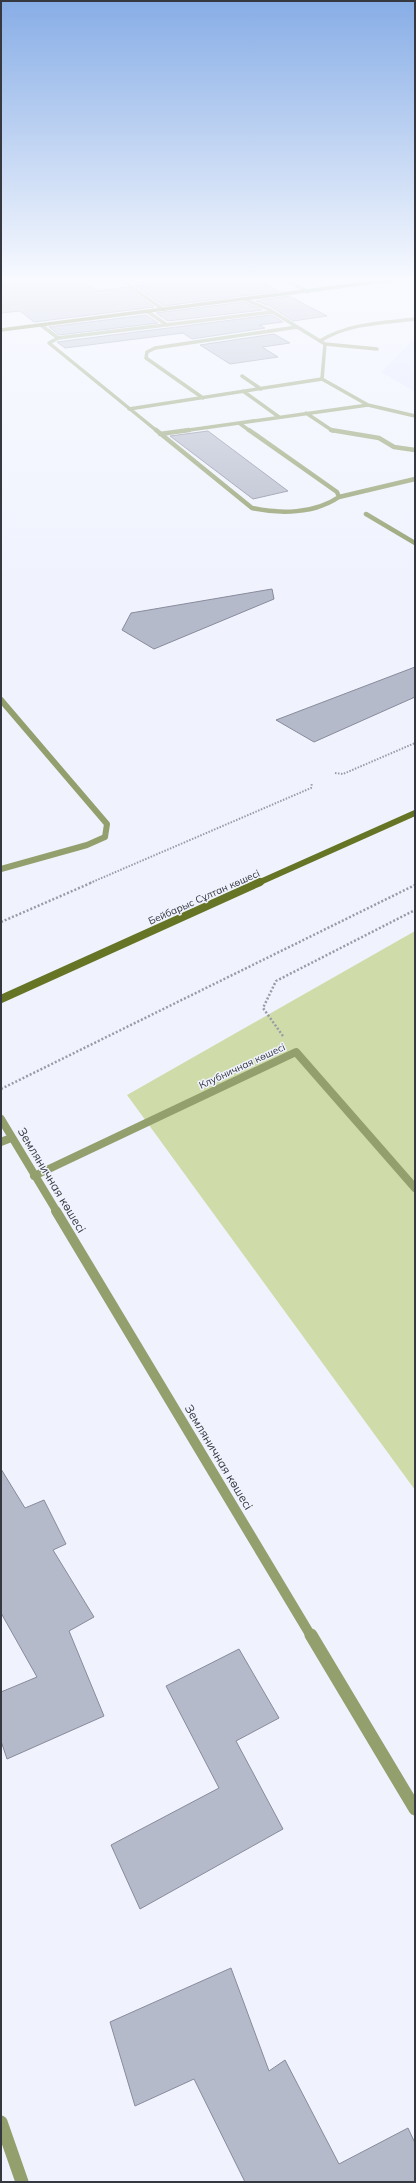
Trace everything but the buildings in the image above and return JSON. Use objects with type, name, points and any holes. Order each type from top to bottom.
[{"type":"street","points":[[92,379],[252,508],[269,512],[293,512],[334,502],[340,497],[415,479]]},
{"type":"street","points":[[176,379],[203,398]]},
{"type":"street","points":[[246,379],[261,389]]},
{"type":"street","points":[[129,409],[322,380],[368,405],[415,416]]},
{"type":"street","points":[[243,392],[279,417]]},
{"type":"street","points":[[160,434],[368,405]]},
{"type":"street","points":[[306,413],[333,431],[379,438],[394,447],[415,450]]},
{"type":"street","points":[[239,423],[337,492],[340,497]]},
{"type":"street","points":[[366,514],[415,543]]},
{"type":"street","points":[[1,700],[107,824],[105,837],[87,845],[1,869]]},
{"type":"street","name":"Бейбарыс Сұлтан көшесі","points":[[1,999],[415,813]]},
{"type":"street","name":"Клубничная көшесі","points":[[34,1176],[296,1052],[415,1188]]},
{"type":"street","name":"Земляничная көшесі","points":[[1,1119],[11,1138],[415,1809]]},
{"type":"street","points":[[1,1142],[11,1138]]},
{"type":"street","points":[[1,2122],[22,2182]]},
{"type":"path","points":[[335,773],[343,774],[415,743]]},
{"type":"path","points":[[1,922],[311,788],[312,783]]},
{"type":"path","points":[[1,1089],[415,885]]},
{"type":"path","points":[[296,1052],[262,1008],[276,981],[415,910]]},
{"type":"shaded area","points":[[393,379],[415,379],[415,392]]},
{"type":"green space","points":[[415,931],[415,1490],[127,1095]]}]
